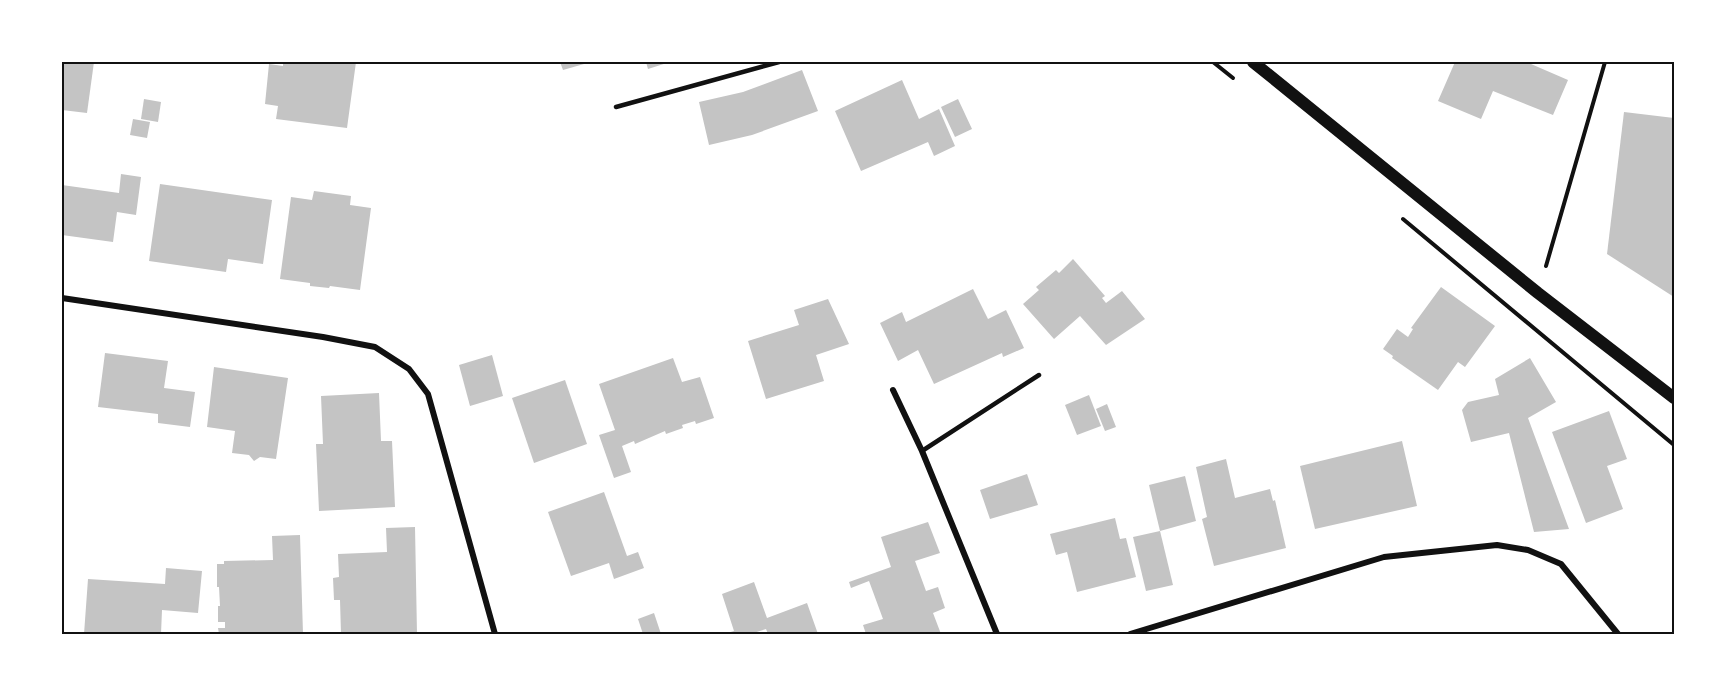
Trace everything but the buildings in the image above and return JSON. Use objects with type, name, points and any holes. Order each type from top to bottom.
[{"type":"main road","points":[[1253,62],[1538,293],[1674,398]]},
{"type":"street","points":[[62,298],[312,335],[375,347],[409,369],[428,394],[495,634]]},
{"type":"street","points":[[892,390],[922,451],[997,634]]},
{"type":"street","points":[[1130,634],[1383,557],[1497,545],[1528,550],[1561,564],[1618,634]]},
{"type":"lane","points":[[616,107],[779,62]]},
{"type":"lane","points":[[922,451],[1039,375]]},
{"type":"path","points":[[1213,62],[1236,81]]},
{"type":"path","points":[[1538,293],[1605,62]]},
{"type":"path","points":[[1400,217],[1674,445]]}]
